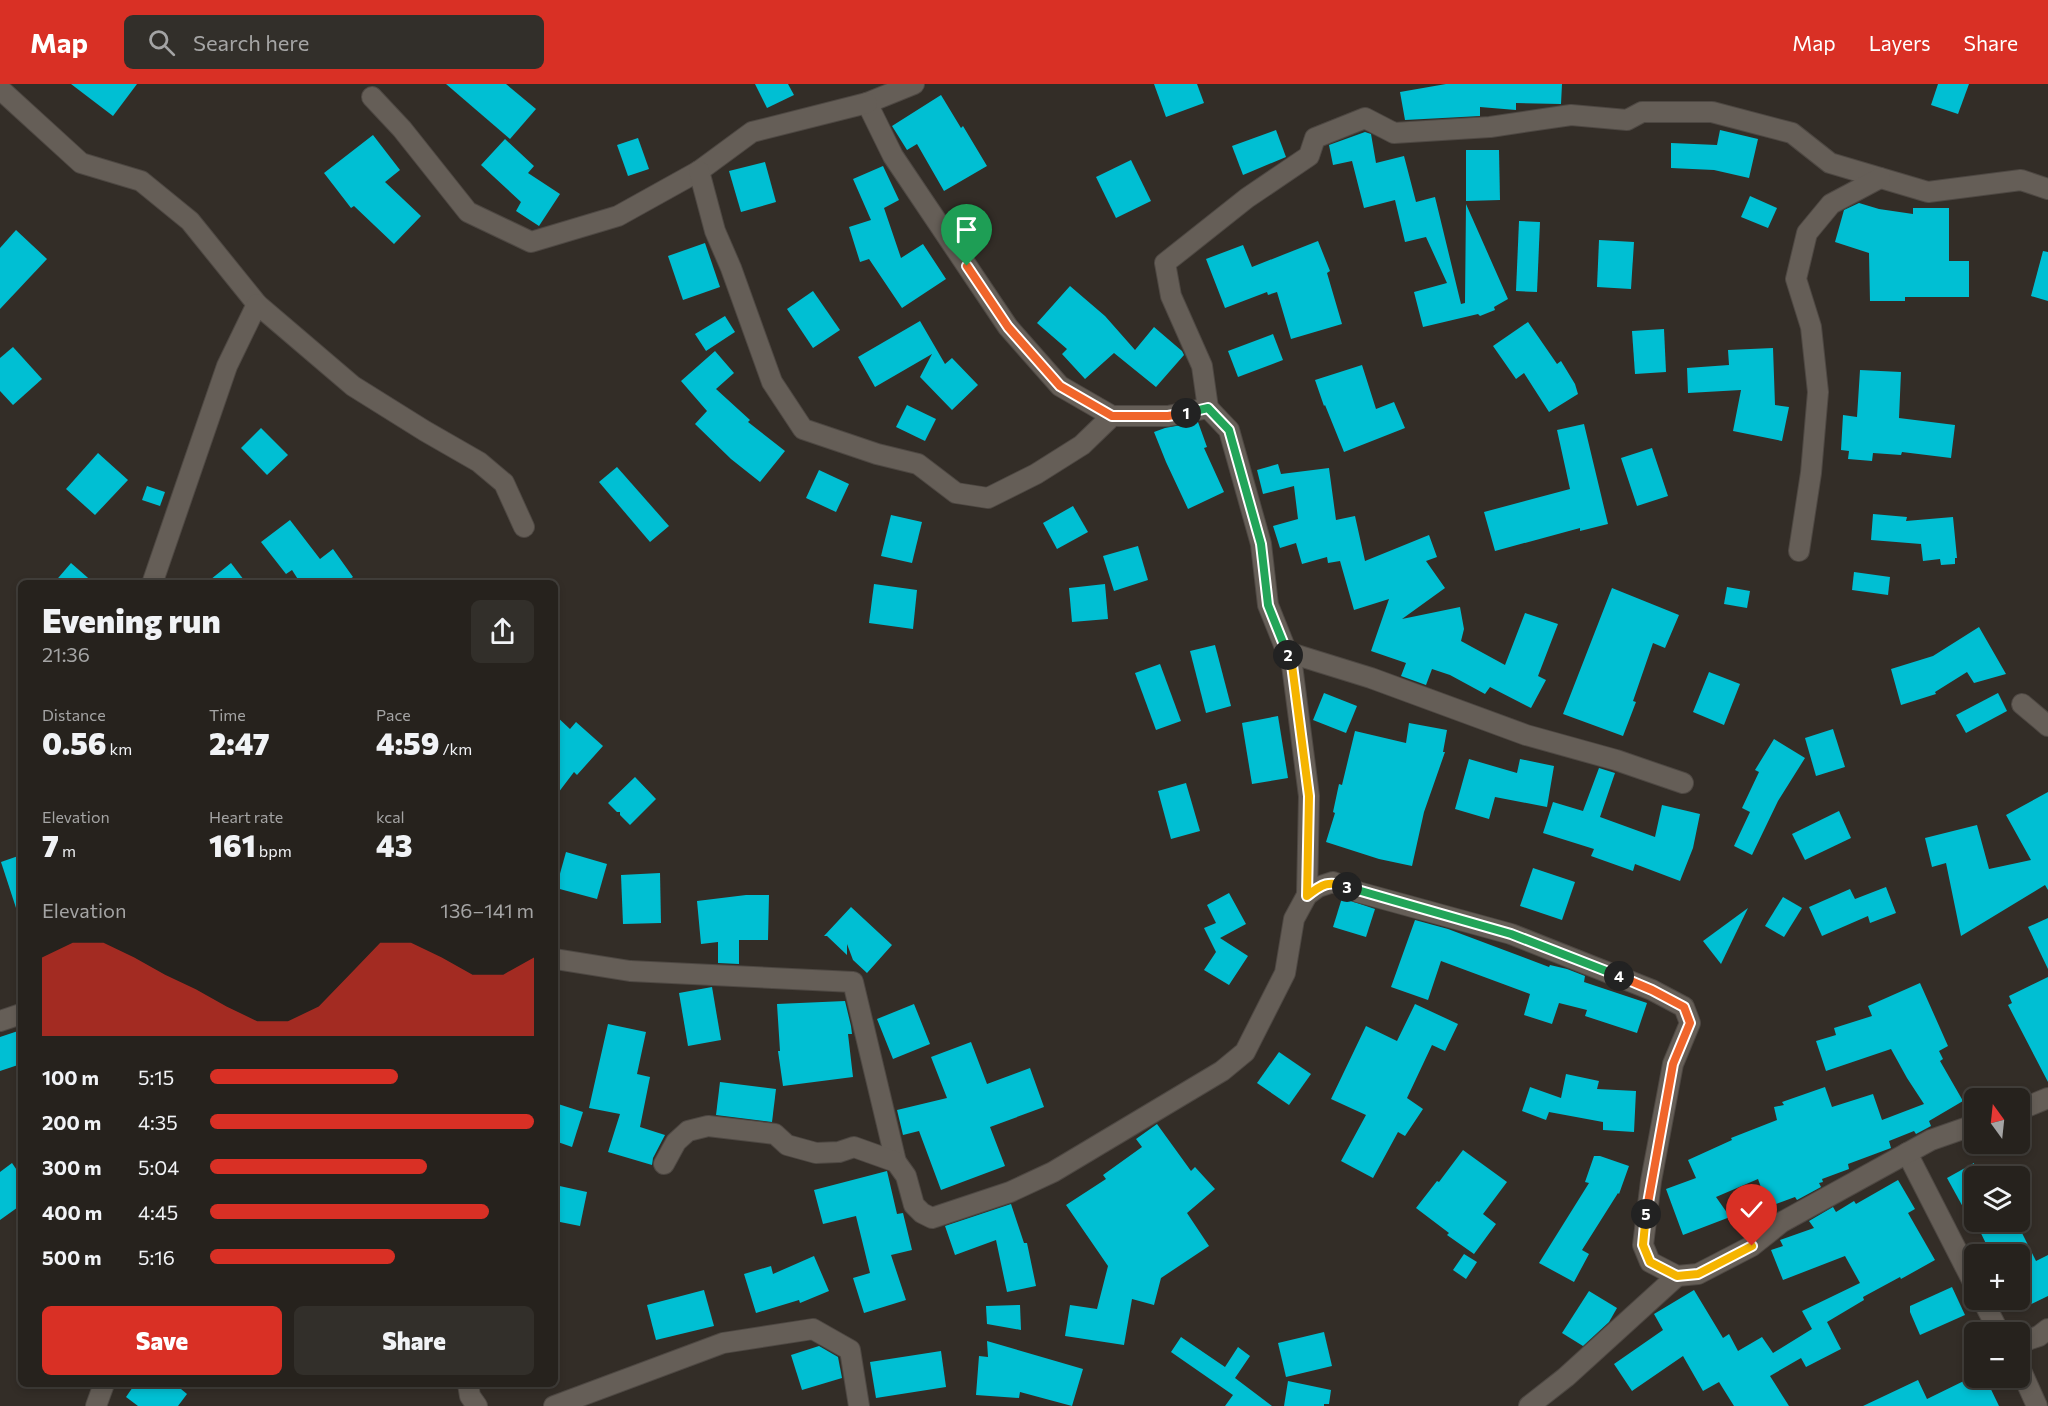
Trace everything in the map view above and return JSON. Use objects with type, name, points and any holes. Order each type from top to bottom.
[{"type":"street","points":[[372,97],[402,129],[468,212],[531,242],[618,216],[699,171],[752,132],[867,103],[914,84]]},
{"type":"street","points":[[0,89],[81,163],[141,181],[190,221],[257,304],[353,386],[479,462],[496,476],[504,483],[524,527]]},
{"type":"street","points":[[867,103],[893,156],[1008,327],[1060,386],[1112,416],[1168,416],[1208,408]]},
{"type":"street","points":[[1307,896],[1309,796],[1292,665],[1268,605],[1261,544],[1229,430],[1208,408],[1202,366],[1171,296],[1164,263],[1247,198],[1309,156],[1315,138],[1365,118],[1394,133],[1490,127],[1572,115],[1627,120],[1642,112],[1712,112],[1792,132],[1830,164],[1928,192],[2021,180],[2048,189]]},
{"type":"street","points":[[699,171],[715,231],[772,382],[803,429],[877,454],[918,464],[956,493],[988,498],[1036,474],[1082,445],[1112,416]]},
{"type":"street","points":[[1799,551],[1811,472],[1818,392],[1811,327],[1796,279],[1807,233],[1831,204],[1880,178]]},
{"type":"street","points":[[153,580],[227,366],[257,304]]},
{"type":"street","points":[[1287,652],[1371,678],[1526,735],[1616,760],[1683,783]]},
{"type":"street","points":[[2022,704],[2048,726]]},
{"type":"street","points":[[558,959],[630,971],[854,982],[896,1162],[906,1176],[914,1205],[922,1213],[932,1218],[1010,1192],[1053,1172],[1222,1071],[1245,1052],[1285,973],[1293,919],[1307,896],[1318,887],[1333,882],[1358,892],[1511,934],[1652,990],[1684,1007],[1690,1023],[1673,1064],[1651,1181],[1643,1245],[1650,1262],[1677,1276],[1698,1274],[1752,1246],[1782,1222],[1907,1153],[1931,1140],[1964,1128]]},
{"type":"street","points":[[0,1021],[18,1015]]},
{"type":"street","points":[[2030,1105],[2048,1098]]},
{"type":"street","points":[[664,1164],[676,1142],[688,1131],[708,1126],[776,1134],[787,1144],[816,1153],[839,1152],[854,1147],[896,1162]]},
{"type":"street","points":[[1907,1153],[1964,1264]]},
{"type":"street","points":[[1529,1406],[1566,1377],[1677,1276]]},
{"type":"street","points":[[554,1406],[723,1343],[813,1329],[850,1350],[859,1406]]},
{"type":"street","points":[[2030,1339],[2048,1329]]},
{"type":"street","points":[[96,1406],[103,1387]]},
{"type":"street","points":[[468,1387],[470,1396],[477,1406]]},
{"type":"street","points":[[2029,1388],[2037,1406]]},
{"type":"building","points":[[71,84],[137,84],[113,116]]},
{"type":"building","points":[[446,84],[506,84],[536,109],[510,139]]},
{"type":"building","points":[[755,84],[788,84],[794,95],[767,108]]},
{"type":"building","points":[[1154,84],[1197,84],[1204,103],[1166,117]]},
{"type":"building","points":[[1446,84],[1562,84],[1561,104],[1516,103],[1516,110],[1480,107],[1480,116],[1405,120],[1400,92]]},
{"type":"building","points":[[1938,84],[1969,84],[1958,114],[1931,105]]},
{"type":"building","points":[[941,95],[987,166],[944,191],[917,144],[907,150],[892,126]]},
{"type":"building","points":[[1276,130],[1286,157],[1243,175],[1232,146]]},
{"type":"building","points":[[1720,130],[1758,139],[1749,178],[1714,170],[1671,168],[1671,143],[1717,145]]},
{"type":"building","points":[[1365,132],[1371,134],[1376,163],[1404,156],[1416,202],[1435,197],[1461,304],[1465,303],[1466,204],[1508,299],[1494,307],[1495,310],[1480,316],[1478,314],[1423,327],[1414,292],[1447,283],[1426,237],[1405,242],[1395,200],[1364,208],[1352,161],[1333,165],[1329,145]]},
{"type":"building","points":[[373,135],[400,170],[385,182],[421,216],[394,244],[354,206],[351,208],[324,173]]},
{"type":"building","points":[[638,138],[649,169],[628,176],[617,145]]},
{"type":"building","points":[[505,139],[534,166],[528,173],[560,194],[539,226],[516,211],[521,202],[481,165]]},
{"type":"building","points":[[1466,150],[1499,150],[1500,200],[1466,201]]},
{"type":"building","points":[[1131,160],[1151,201],[1116,218],[1096,177]]},
{"type":"building","points":[[765,162],[776,202],[741,212],[729,171]]},
{"type":"building","points":[[883,166],[899,200],[884,208],[901,258],[923,244],[946,279],[902,308],[869,259],[860,262],[849,227],[871,220],[853,179]]},
{"type":"building","points":[[1750,196],[1777,208],[1768,228],[1741,217]]},
{"type":"building","points":[[1859,203],[1879,209],[1913,214],[1913,208],[1949,208],[1949,261],[1969,261],[1969,297],[1905,297],[1905,301],[1870,301],[1869,253],[1835,242],[1844,210]]},
{"type":"building","points":[[1519,221],[1540,222],[1537,292],[1516,291]]},
{"type":"building","points":[[16,230],[47,259],[0,309],[0,248]]},
{"type":"building","points":[[1599,240],[1634,242],[1631,289],[1597,287]]},
{"type":"building","points":[[1318,241],[1330,271],[1327,273],[1342,324],[1291,339],[1277,292],[1268,295],[1267,292],[1225,308],[1206,259],[1243,245],[1252,267]]},
{"type":"building","points":[[705,243],[720,287],[683,300],[668,256]]},
{"type":"building","points":[[2043,251],[2048,252],[2048,301],[2031,296]]},
{"type":"building","points":[[1070,286],[1105,316],[1135,350],[1154,327],[1184,355],[1156,387],[1114,353],[1085,379],[1062,354],[1067,349],[1037,323]]},
{"type":"building","points":[[813,291],[840,330],[813,348],[787,309]]},
{"type":"building","points":[[725,316],[735,332],[706,351],[695,334]]},
{"type":"building","points":[[920,321],[945,364],[952,358],[978,385],[952,410],[920,377],[932,354],[875,387],[858,357]]},
{"type":"building","points":[[1528,322],[1557,364],[1561,361],[1575,384],[1578,394],[1549,412],[1524,373],[1516,379],[1493,346]]},
{"type":"building","points":[[1664,329],[1666,372],[1635,374],[1632,331]]},
{"type":"building","points":[[1273,334],[1283,360],[1238,377],[1228,351]]},
{"type":"building","points":[[13,347],[42,379],[13,405],[0,391],[0,358]]},
{"type":"building","points":[[1773,348],[1775,405],[1789,407],[1782,441],[1733,431],[1741,390],[1688,393],[1687,368],[1729,365],[1728,350]]},
{"type":"building","points":[[715,351],[734,373],[716,389],[750,420],[748,422],[785,451],[760,482],[731,459],[695,424],[707,411],[681,381]]},
{"type":"building","points":[[1362,365],[1376,409],[1394,402],[1405,428],[1344,452],[1315,380]]},
{"type":"building","points":[[1860,370],[1901,372],[1899,418],[1955,425],[1951,458],[1902,452],[1901,455],[1873,453],[1872,461],[1848,459],[1849,451],[1841,450],[1843,415],[1857,417]]},
{"type":"building","points":[[907,405],[936,419],[925,441],[896,427]]},
{"type":"building","points":[[1198,422],[1207,447],[1204,448],[1224,492],[1188,509],[1154,432]]},
{"type":"building","points":[[1584,424],[1608,524],[1580,531],[1580,528],[1495,551],[1484,512],[1570,489],[1557,430]]},
{"type":"building","points":[[261,428],[288,455],[267,475],[241,448]]},
{"type":"building","points":[[1652,448],[1668,496],[1637,506],[1621,458]]},
{"type":"building","points":[[98,453],[128,480],[95,515],[66,489]]},
{"type":"building","points":[[1278,464],[1281,474],[1329,468],[1336,520],[1355,516],[1365,561],[1429,535],[1437,557],[1426,561],[1445,588],[1402,619],[1460,607],[1464,629],[1461,641],[1505,665],[1525,613],[1558,624],[1538,676],[1546,680],[1531,708],[1490,687],[1485,694],[1450,675],[1432,669],[1426,685],[1401,676],[1406,663],[1371,651],[1389,599],[1354,610],[1340,561],[1328,563],[1327,557],[1302,564],[1296,543],[1280,548],[1273,526],[1298,519],[1294,486],[1263,494],[1257,470]]},
{"type":"building","points":[[617,467],[669,526],[650,542],[599,482]]},
{"type":"building","points":[[819,470],[849,484],[836,512],[806,498]]},
{"type":"building","points":[[147,486],[165,492],[160,506],[142,500]]},
{"type":"building","points":[[1073,506],[1088,532],[1057,549],[1043,523]]},
{"type":"building","points":[[1873,514],[1907,517],[1906,521],[1953,517],[1957,558],[1955,558],[1955,564],[1941,565],[1940,559],[1923,561],[1921,544],[1871,540]]},
{"type":"building","points":[[891,515],[922,522],[912,563],[881,556]]},
{"type":"building","points":[[290,520],[320,559],[333,549],[353,577],[349,580],[298,580],[292,570],[286,574],[261,542]]},
{"type":"building","points":[[1138,546],[1148,580],[1114,591],[1103,556]]},
{"type":"building","points":[[71,563],[90,580],[56,580]]},
{"type":"building","points":[[231,563],[244,580],[210,580]]},
{"type":"building","points":[[1854,572],[1890,577],[1888,595],[1852,590]]},
{"type":"building","points":[[874,584],[917,590],[913,629],[869,623]]},
{"type":"building","points":[[1105,584],[1108,619],[1072,622],[1069,588]]},
{"type":"building","points":[[1727,587],[1750,591],[1747,608],[1724,604]]},
{"type":"building","points":[[1612,588],[1679,615],[1665,648],[1653,643],[1633,701],[1636,702],[1623,736],[1563,714]]},
{"type":"building","points":[[1979,627],[2006,674],[1974,683],[1967,672],[1935,692],[1936,694],[1901,705],[1891,669],[1933,656]]},
{"type":"building","points":[[1215,645],[1231,706],[1206,713],[1190,651]]},
{"type":"building","points":[[1160,664],[1181,721],[1156,730],[1135,673]]},
{"type":"building","points":[[1709,672],[1740,684],[1724,725],[1693,712]]},
{"type":"building","points":[[1324,693],[1357,706],[1346,733],[1313,720]]},
{"type":"building","points":[[1998,693],[2007,711],[1966,733],[1956,715]]},
{"type":"building","points":[[1278,716],[1288,778],[1252,784],[1242,723]]},
{"type":"building","points":[[558,718],[570,729],[576,722],[603,746],[577,775],[574,772],[558,793]]},
{"type":"building","points":[[1409,723],[1447,730],[1443,752],[1445,752],[1424,812],[1412,866],[1379,859],[1326,842],[1335,813],[1333,812],[1339,784],[1342,785],[1355,731],[1406,743]]},
{"type":"building","points":[[1833,729],[1845,767],[1816,776],[1805,738]]},
{"type":"building","points":[[1774,739],[1805,758],[1778,801],[1752,855],[1734,846],[1750,812],[1742,808],[1759,772],[1755,770]]},
{"type":"building","points":[[1469,759],[1517,773],[1520,759],[1554,766],[1547,807],[1495,797],[1489,819],[1455,809]]},
{"type":"building","points":[[1599,768],[1615,773],[1600,817],[1655,837],[1662,805],[1700,814],[1693,848],[1680,881],[1635,864],[1633,871],[1591,856],[1594,849],[1543,833],[1553,802],[1583,811]]},
{"type":"building","points":[[635,777],[656,799],[630,825],[620,815],[620,812],[608,803]]},
{"type":"building","points":[[1186,783],[1200,831],[1171,839],[1158,791]]},
{"type":"building","points":[[2048,792],[2048,890],[2045,885],[1961,936],[1946,863],[1932,867],[1925,838],[1977,825],[1989,869],[2031,860],[2006,815]]},
{"type":"building","points":[[1839,811],[1851,838],[1805,860],[1792,834]]},
{"type":"building","points":[[566,852],[607,864],[597,899],[558,889]]},
{"type":"building","points":[[18,856],[18,914],[1,862]]},
{"type":"building","points":[[1533,868],[1575,882],[1562,920],[1520,906]]},
{"type":"building","points":[[660,873],[661,923],[623,924],[621,875]]},
{"type":"building","points":[[1886,887],[1896,913],[1870,923],[1868,916],[1822,936],[1809,907],[1850,889],[1855,899]]},
{"type":"building","points":[[1229,893],[1246,924],[1220,938],[1248,956],[1229,985],[1204,970],[1216,952],[1204,928],[1216,923],[1207,905]]},
{"type":"building","points":[[746,895],[769,895],[768,940],[739,940],[739,964],[718,963],[718,942],[701,944],[697,901]]},
{"type":"building","points":[[1783,897],[1802,908],[1784,937],[1765,926]]},
{"type":"building","points":[[1342,898],[1375,909],[1366,937],[1333,927]]},
{"type":"building","points":[[851,907],[892,945],[867,973],[853,960],[847,944],[847,955],[827,936],[824,936]]},
{"type":"building","points":[[1748,908],[1721,964],[1703,941]]},
{"type":"building","points":[[2048,918],[2048,969],[2028,927]]},
{"type":"building","points":[[1415,920],[1448,929],[1549,967],[1550,965],[1567,969],[1585,976],[1584,982],[1647,1003],[1637,1033],[1585,1016],[1587,1010],[1559,1003],[1552,1024],[1524,1015],[1530,994],[1441,961],[1428,1000],[1391,987]]},
{"type":"building","points":[[2048,977],[2048,1082],[2008,1005],[2012,1003],[2009,996]]},
{"type":"building","points":[[1920,983],[1948,1046],[1939,1051],[1943,1059],[1940,1061],[1963,1101],[1929,1121],[1931,1126],[1916,1134],[1914,1131],[1889,1141],[1891,1148],[1848,1164],[1849,1169],[1822,1179],[1823,1182],[1819,1183],[1821,1187],[1797,1200],[1795,1197],[1768,1207],[1758,1179],[1716,1197],[1730,1217],[1683,1235],[1666,1189],[1696,1178],[1688,1160],[1732,1140],[1731,1138],[1777,1120],[1774,1107],[1784,1105],[1782,1102],[1825,1087],[1832,1107],[1873,1094],[1882,1120],[1924,1104],[1891,1049],[1826,1071],[1816,1041],[1836,1035],[1834,1028],[1872,1016],[1868,1006]]},
{"type":"building","points":[[712,987],[721,1040],[688,1046],[679,993]]},
{"type":"building","points":[[845,1001],[852,1034],[848,1034],[853,1077],[783,1086],[778,1051],[780,1051],[777,1004]]},
{"type":"building","points":[[914,1004],[930,1044],[893,1059],[877,1019]]},
{"type":"building","points":[[1415,1004],[1458,1024],[1445,1051],[1432,1045],[1407,1098],[1423,1109],[1405,1136],[1398,1132],[1373,1178],[1341,1161],[1366,1115],[1331,1099],[1366,1026],[1397,1041]]},
{"type":"building","points":[[608,1024],[646,1032],[637,1074],[650,1077],[640,1127],[665,1135],[653,1158],[652,1165],[608,1152],[620,1114],[589,1108]]},
{"type":"building","points":[[18,1031],[18,1065],[0,1071],[0,1037]]},
{"type":"building","points":[[971,1042],[987,1084],[1030,1068],[1044,1107],[990,1127],[1005,1166],[941,1190],[919,1131],[903,1135],[897,1110],[947,1098],[931,1057]]},
{"type":"building","points":[[1279,1052],[1311,1074],[1289,1105],[1257,1083]]},
{"type":"building","points":[[1566,1074],[1599,1081],[1597,1089],[1636,1091],[1634,1132],[1603,1130],[1603,1122],[1549,1112],[1546,1120],[1522,1111],[1530,1087],[1561,1098]]},
{"type":"building","points":[[720,1082],[776,1089],[772,1122],[716,1115]]},
{"type":"building","points":[[558,1104],[583,1112],[572,1147],[558,1142]]},
{"type":"building","points":[[1157,1124],[1191,1171],[1195,1167],[1215,1189],[1187,1213],[1209,1246],[1161,1278],[1154,1305],[1132,1299],[1124,1345],[1065,1336],[1070,1305],[1097,1309],[1108,1266],[1066,1205],[1106,1179],[1103,1175],[1142,1147],[1136,1139]]},
{"type":"building","points":[[1463,1150],[1507,1182],[1483,1214],[1496,1224],[1474,1254],[1447,1235],[1449,1233],[1416,1208]]},
{"type":"building","points":[[1594,1156],[1629,1166],[1619,1194],[1582,1250],[1589,1254],[1574,1282],[1539,1263],[1589,1183],[1585,1182]]},
{"type":"building","points":[[12,1163],[18,1172],[18,1207],[0,1220],[0,1172]]},
{"type":"building","points":[[1964,1169],[1964,1209],[1947,1178]]},
{"type":"building","points":[[887,1171],[897,1214],[903,1213],[912,1250],[891,1255],[906,1300],[864,1313],[853,1278],[870,1273],[856,1216],[823,1224],[814,1190]]},
{"type":"building","points":[[1898,1180],[1915,1209],[1908,1213],[1935,1260],[1863,1297],[1864,1300],[1827,1322],[1841,1349],[1806,1367],[1801,1358],[1770,1376],[1789,1406],[1734,1406],[1719,1382],[1703,1391],[1683,1356],[1632,1391],[1614,1364],[1663,1330],[1654,1314],[1694,1290],[1723,1338],[1729,1334],[1738,1351],[1762,1337],[1773,1353],[1812,1329],[1802,1311],[1860,1283],[1845,1256],[1783,1280],[1771,1250],[1783,1246],[1780,1240],[1814,1228],[1809,1221],[1833,1207],[1836,1212],[1854,1201],[1856,1204]]},
{"type":"building","points":[[558,1186],[587,1192],[580,1226],[558,1222]]},
{"type":"building","points":[[1011,1204],[1024,1243],[1027,1243],[1036,1286],[1007,1292],[996,1240],[955,1255],[945,1226]]},
{"type":"building","points":[[1980,1232],[2022,1232],[2028,1244],[1986,1244]]},
{"type":"building","points":[[2030,1249],[2036,1261],[2048,1255],[2048,1296],[2030,1305]]},
{"type":"building","points":[[1464,1254],[1477,1262],[1466,1279],[1453,1270]]},
{"type":"building","points":[[814,1256],[829,1291],[800,1303],[799,1300],[756,1313],[744,1274],[771,1266],[773,1274]]},
{"type":"building","points":[[1952,1287],[1965,1315],[1920,1335],[1910,1312],[1910,1306]]},
{"type":"building","points":[[704,1290],[714,1326],[656,1340],[647,1305]]},
{"type":"building","points":[[1589,1291],[1617,1308],[1609,1322],[1583,1346],[1562,1333]]},
{"type":"building","points":[[1020,1305],[1021,1330],[987,1324],[986,1306]]},
{"type":"building","points":[[1324,1332],[1332,1366],[1286,1377],[1278,1343]]},
{"type":"building","points":[[1181,1337],[1225,1367],[1238,1347],[1250,1356],[1235,1378],[1272,1406],[1225,1406],[1233,1395],[1171,1352]]},
{"type":"building","points":[[987,1341],[1083,1369],[1072,1406],[1020,1392],[1019,1398],[976,1395],[979,1356],[988,1357]]},
{"type":"building","points":[[819,1346],[838,1357],[842,1378],[802,1390],[791,1355]]},
{"type":"building","points":[[941,1351],[946,1387],[876,1398],[870,1362]]},
{"type":"building","points":[[1918,1380],[1927,1399],[1964,1381],[1964,1388],[1990,1388],[1999,1406],[1863,1406]]},
{"type":"building","points":[[1288,1381],[1331,1390],[1329,1404],[1284,1406]]},
{"type":"building","points":[[133,1387],[179,1387],[187,1394],[178,1406],[138,1406],[126,1397]]},
{"type":"route","points":[[967,266],[1008,327],[1060,386],[1112,416],[1168,416],[1208,408],[1229,430],[1261,544],[1268,605],[1292,665],[1309,796],[1307,896],[1318,887],[1333,882],[1358,892],[1511,934],[1652,990],[1684,1007],[1690,1023],[1673,1064],[1651,1181],[1643,1245],[1650,1262],[1677,1276],[1698,1274],[1752,1246]]}]
